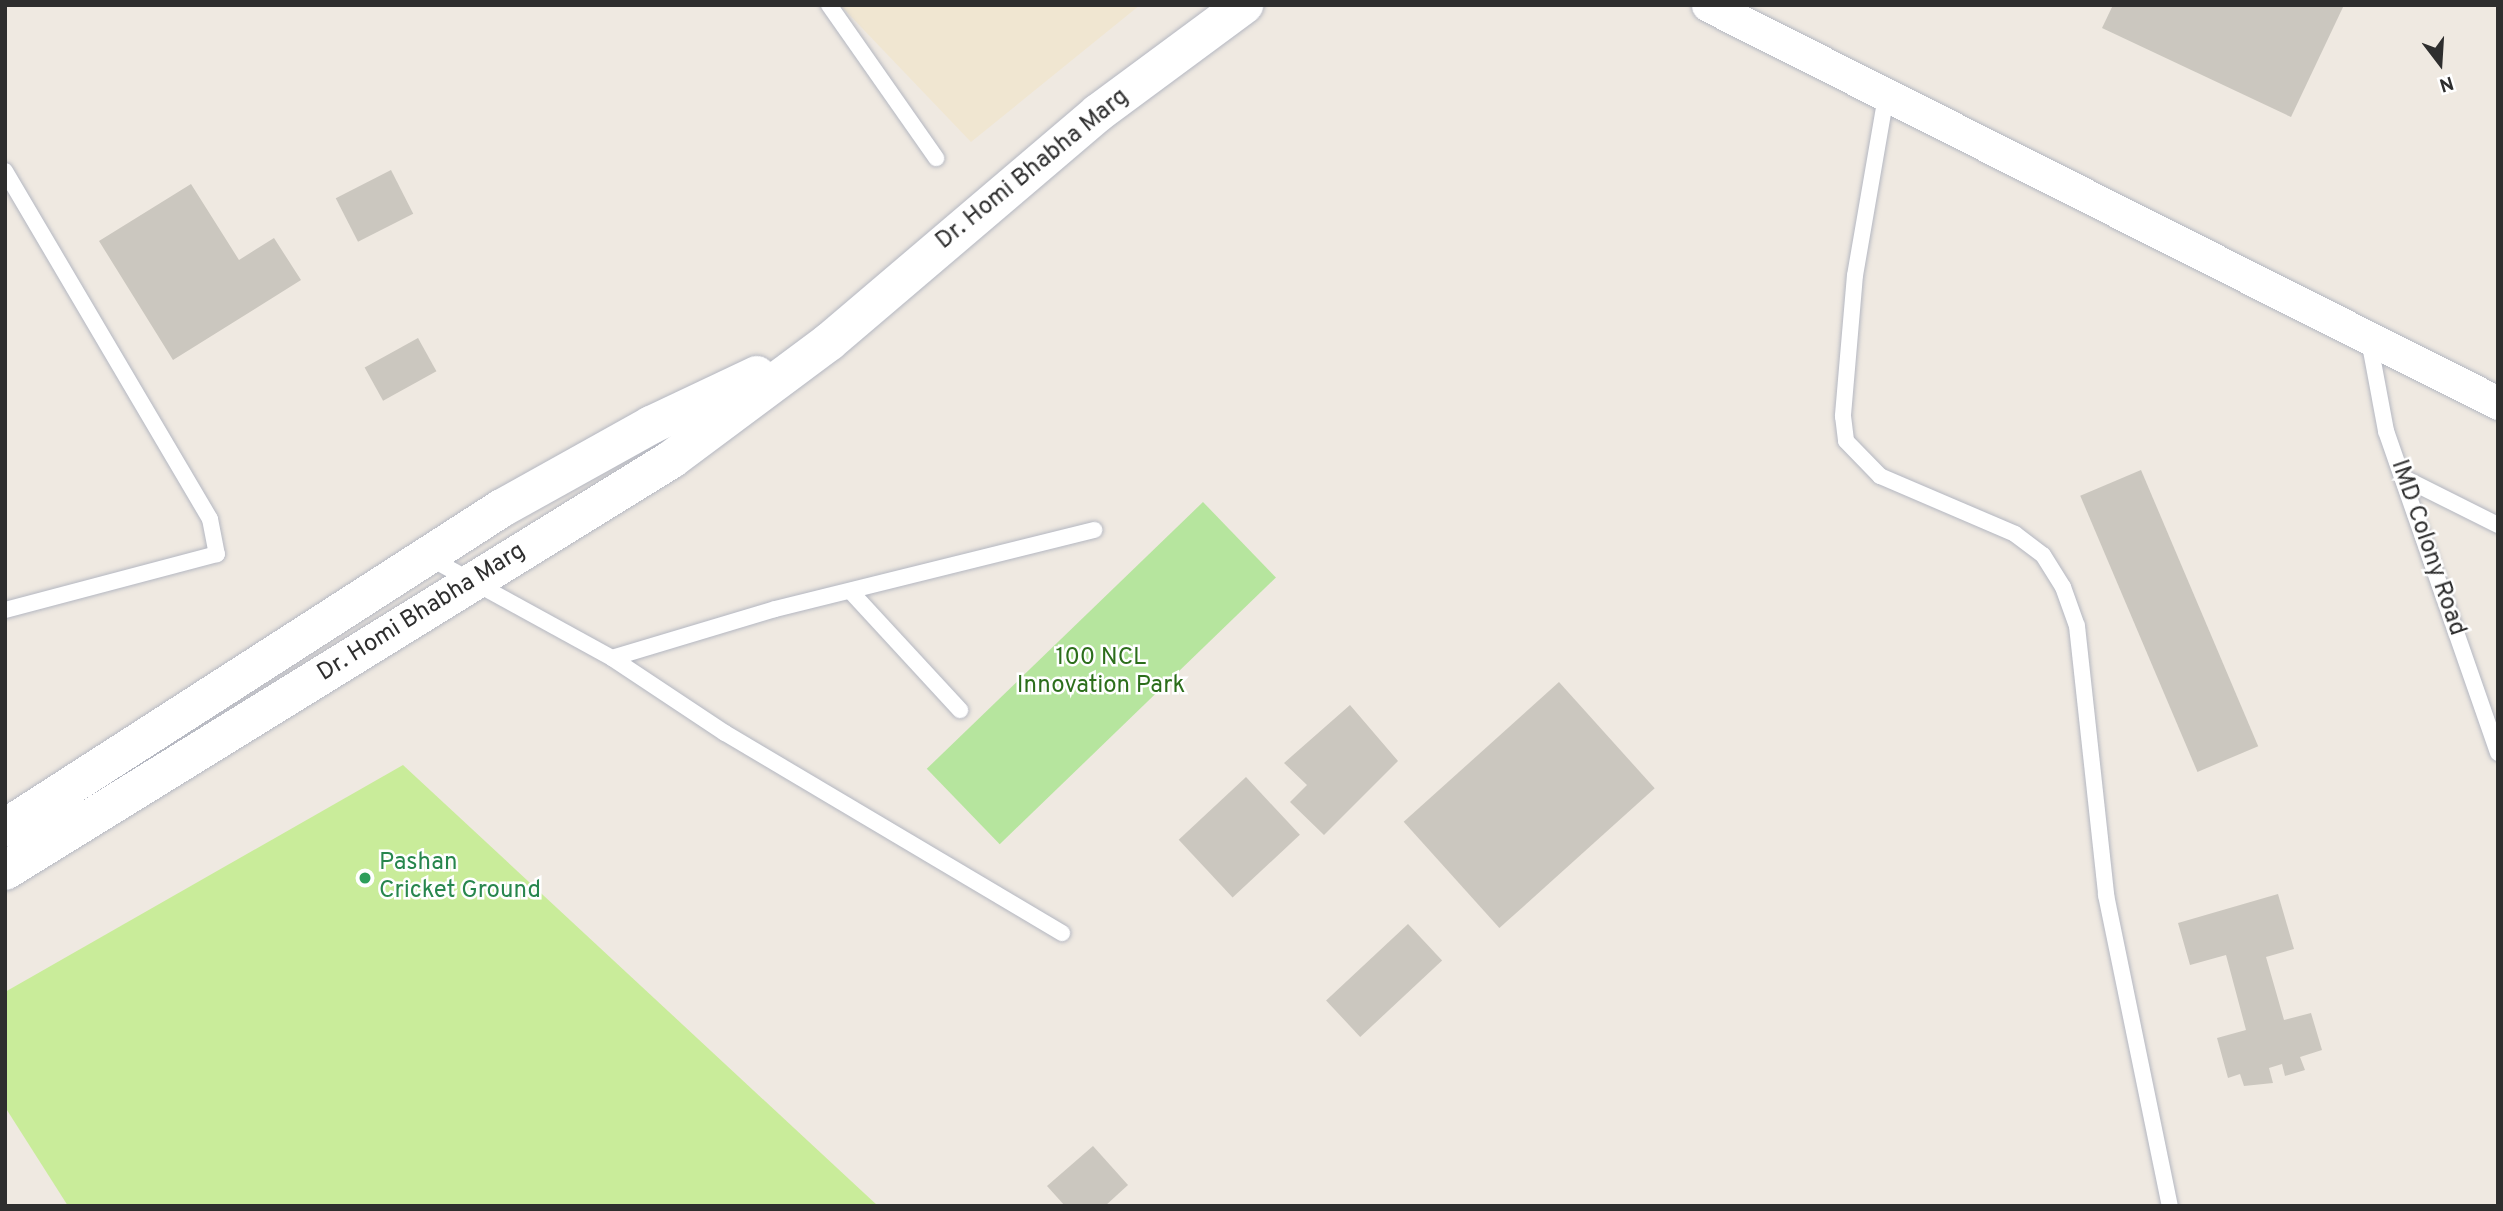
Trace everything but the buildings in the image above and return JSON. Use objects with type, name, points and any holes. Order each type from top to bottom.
[{"type":"main road","name":"Dr. Homi Bhabha Marg","points":[[5,871],[474,577],[673,460],[829,342],[1098,113],[1244,5]]},
{"type":"main road","name":"Dr. Homi Bhabha Marg","points":[[5,828],[425,555],[651,425],[829,342]]},
{"type":"street","points":[[1707,5],[2498,403]]},
{"type":"lane","points":[[833,7],[936,158]]},
{"type":"lane","points":[[1886,96],[1855,275],[1843,416],[1846,441],[1881,476],[2015,534],[2043,555],[2063,587],[2077,626],[2106,895],[2170,1206]]},
{"type":"lane","points":[[5,172],[210,519],[217,554],[5,610]]},
{"type":"lane","name":"IMD Colony Road","points":[[2369,340],[2402,477],[2498,753]]},
{"type":"lane","points":[[2402,477],[2498,525]]},
{"type":"lane","points":[[612,658],[775,609],[853,594],[1094,530]]},
{"type":"lane","points":[[425,555],[474,577],[612,658],[725,733],[1062,933]]},
{"type":"lane","points":[[853,594],[960,710]]},
{"type":"shaded area","points":[[840,5],[1140,5],[971,142]]},
{"type":"green space","name":"100 NCL Innovation Park","points":[[1203,502],[1276,578],[1000,844],[927,769]]},
{"type":"green space","name":"Pashan Cricket Ground","points":[[403,765],[878,1206],[68,1206],[5,1107],[5,992]]},
{"type":"place","name":"Pashan Cricket Ground","points":[[365,878]]}]
